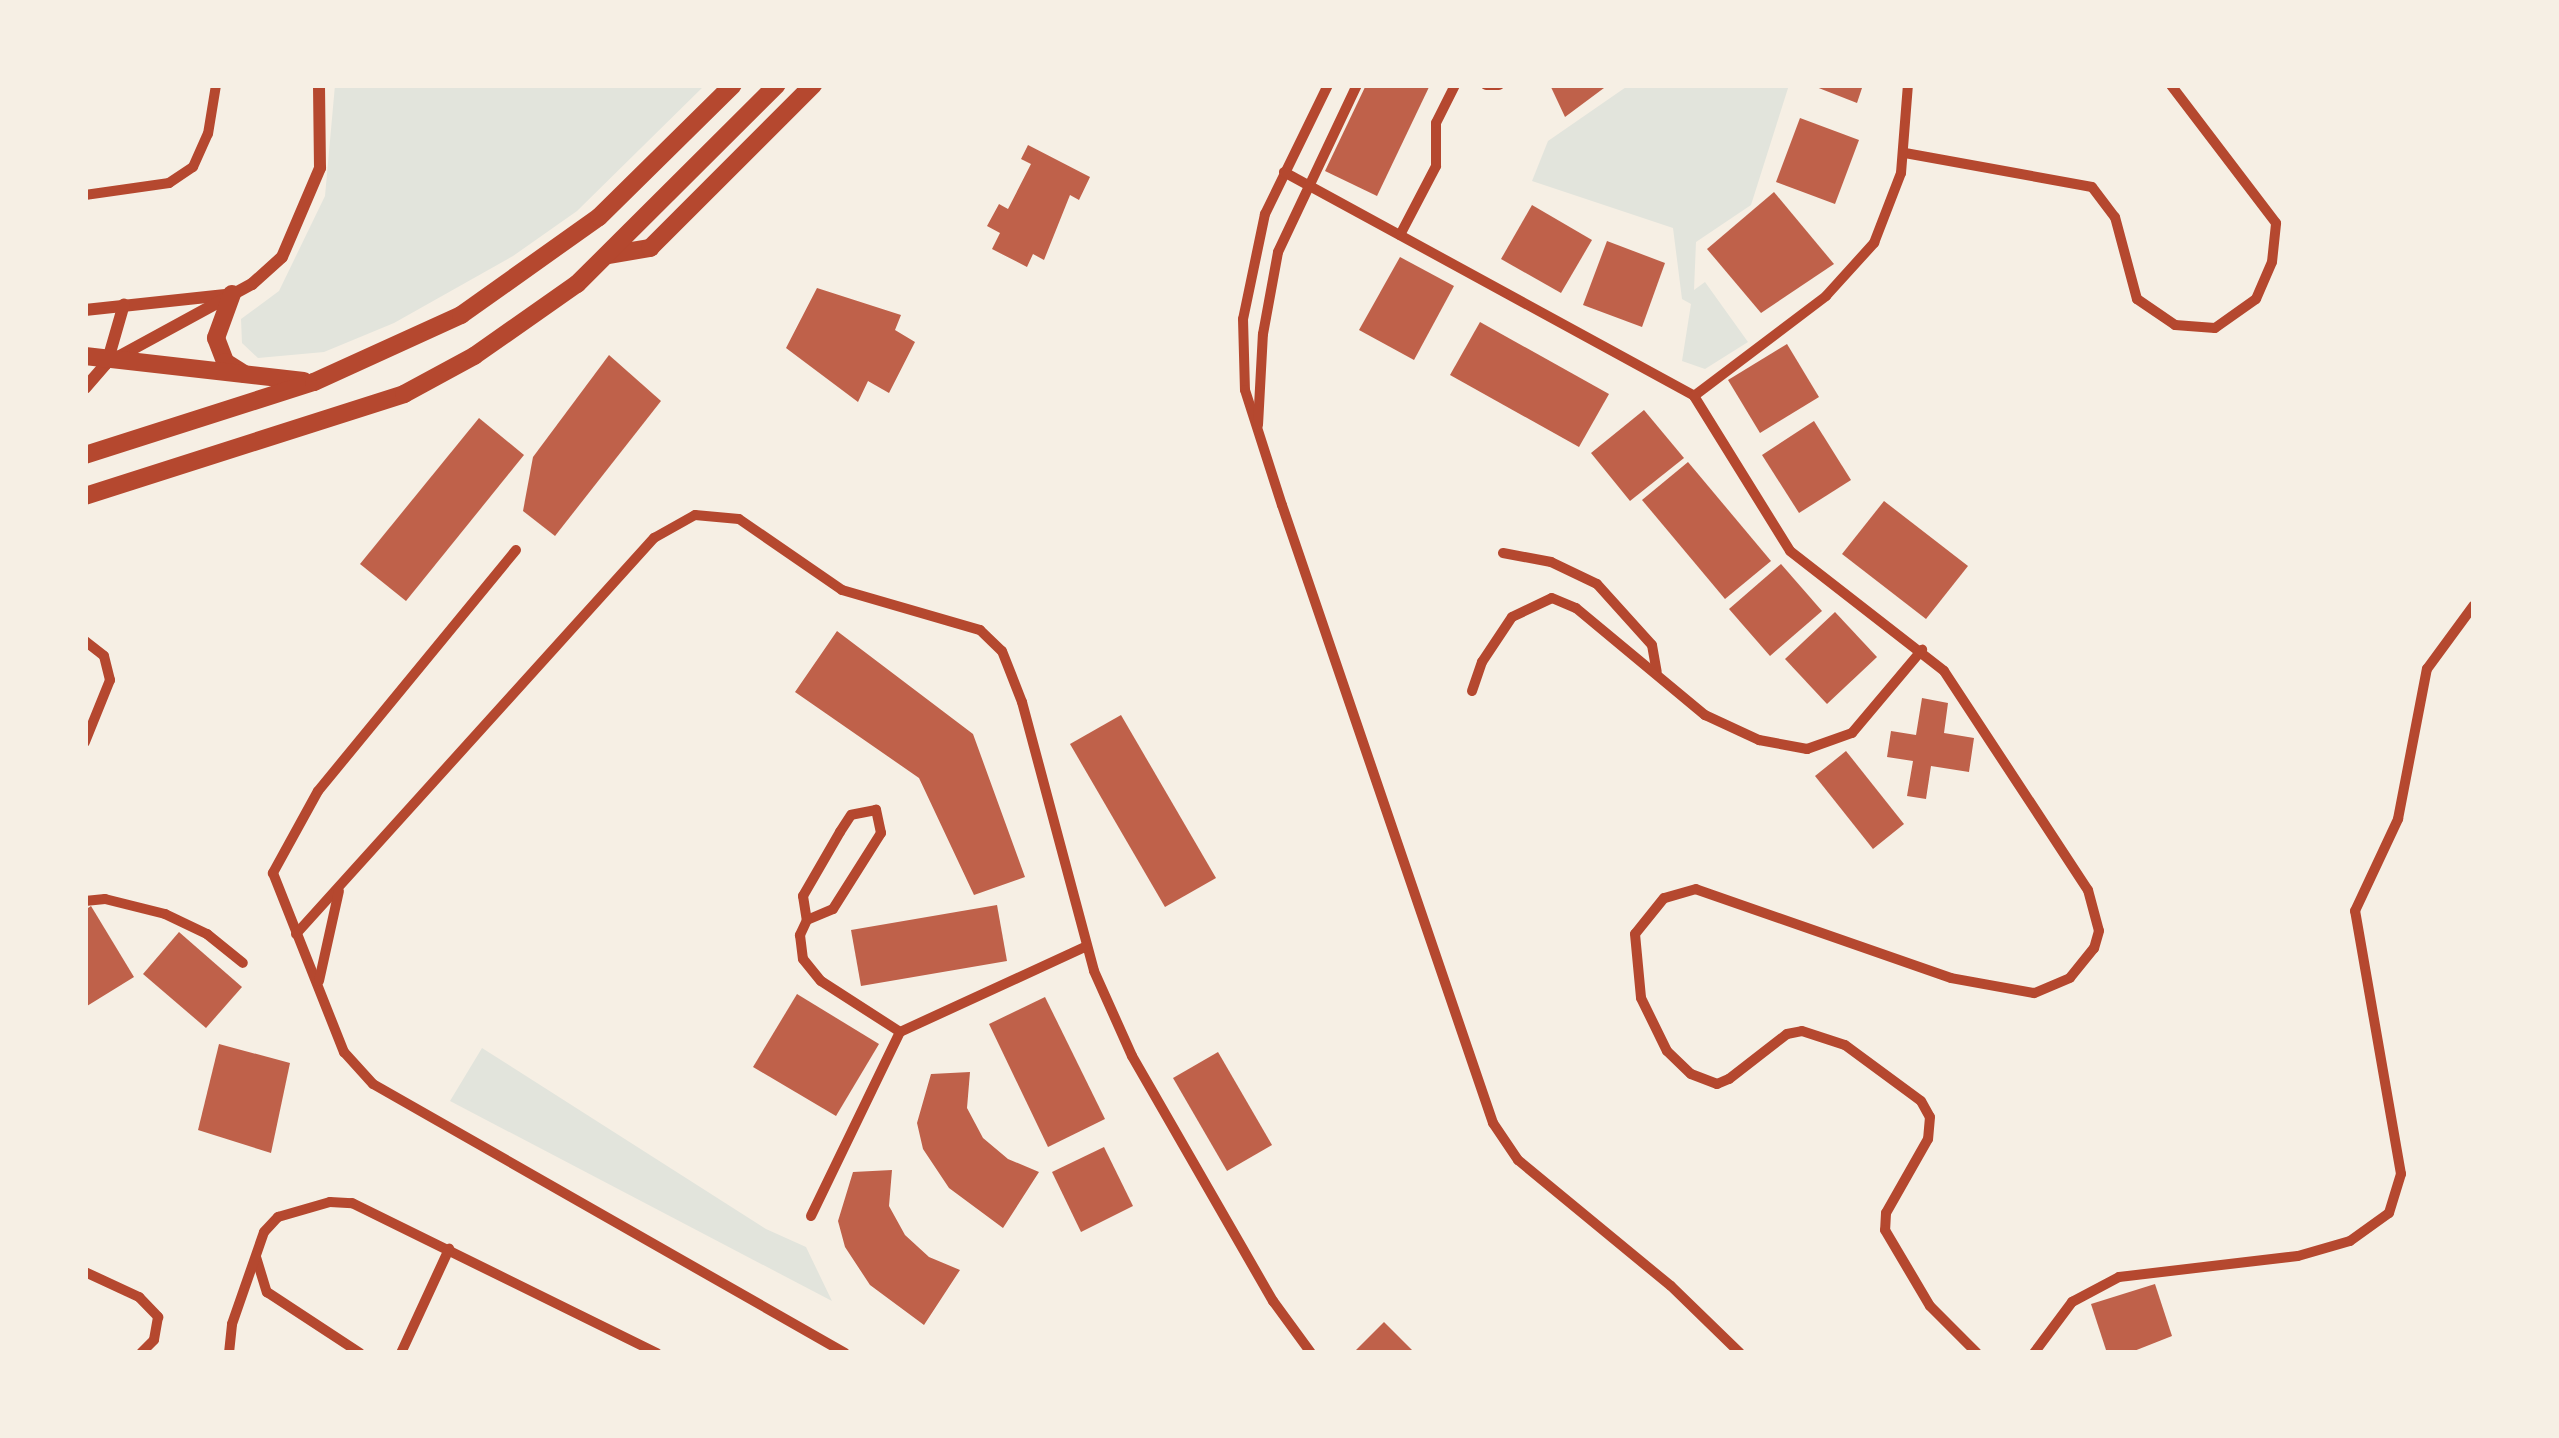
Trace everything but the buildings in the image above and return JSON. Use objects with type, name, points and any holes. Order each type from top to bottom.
[{"type":"highway","points":[[85,455],[314,382],[416,340],[523,276],[599,217],[733,85]]},
{"type":"highway","points":[[85,496],[404,394],[544,310],[607,256],[777,85]]},
{"type":"highway","points":[[607,256],[650,248],[813,85]]},
{"type":"highway","points":[[232,294],[216,327],[218,346],[225,362],[249,376]]},
{"type":"highway","points":[[85,356],[116,363],[314,382]]},
{"type":"highway","points":[[85,368],[116,363]]},
{"type":"street","points":[[85,195],[169,183],[193,166],[208,134],[216,85]]},
{"type":"street","points":[[85,388],[116,363],[232,294],[282,256],[306,212],[320,168],[319,85]]},
{"type":"street","points":[[1328,85],[1284,172],[1256,239],[1243,319],[1246,390],[1493,1123],[1528,1170],[1616,1238],[1740,1353]]},
{"type":"street","points":[[1258,426],[1271,279],[1306,184],[1357,85]]},
{"type":"street","points":[[1400,235],[1436,166],[1436,124],[1455,85]]},
{"type":"street","points":[[1486,85],[1499,85]]},
{"type":"street","points":[[1694,396],[1853,272],[1891,211],[1905,153],[1908,85]]},
{"type":"street","points":[[1905,153],[2092,188],[2115,217],[2138,299],[2175,325],[2215,328],[2256,298],[2272,262],[2276,223],[2171,85]]},
{"type":"street","points":[[1284,172],[1694,396],[1790,551],[1816,577],[1922,650],[1972,708],[2088,890],[2099,931],[2084,965],[2055,987],[2011,991],[1871,952],[1696,888],[1664,898],[1640,921],[1635,968],[1641,998],[1667,1051],[1705,1082],[1729,1079],[1787,1034],[1802,1030],[1845,1045],[1921,1101],[1930,1117],[1928,1138],[1886,1213],[1884,1230],[1930,1306],[1977,1353]]},
{"type":"street","points":[[85,310],[232,294]]},
{"type":"street","points":[[116,363],[124,304]]},
{"type":"street","points":[[296,934],[654,538],[682,519],[724,515],[842,590],[876,605],[966,624],[1002,651],[1022,702],[1085,946],[1132,1056],[1272,1301],[1311,1353]]},
{"type":"street","points":[[516,550],[302,814],[273,873],[344,1052],[373,1084],[845,1353]]},
{"type":"street","points":[[1503,553],[1551,562],[1597,584],[1652,645],[1657,672]]},
{"type":"street","points":[[1472,691],[1482,662],[1512,618],[1552,598],[1576,608],[1731,730],[1807,749],[1852,733],[1922,650]]},
{"type":"street","points":[[2034,1353],[2072,1302],[2118,1276],[2298,1256],[2350,1240],[2389,1213],[2401,1174],[2355,912],[2398,820],[2427,669],[2474,605]]},
{"type":"street","points":[[85,641],[104,656],[110,680],[85,742]]},
{"type":"street","points":[[807,920],[833,909],[881,833],[876,810],[852,815],[840,832],[803,896],[807,920],[800,935],[803,960],[821,981],[900,1032]]},
{"type":"street","points":[[319,982],[341,884]]},
{"type":"street","points":[[85,901],[104,898],[165,914],[207,934],[243,963]]},
{"type":"street","points":[[811,1216],[900,1032],[1085,946]]},
{"type":"street","points":[[229,1353],[255,1249],[278,1217],[330,1202],[352,1203],[450,1249],[643,1350],[657,1353]]},
{"type":"street","points":[[255,1249],[267,1292],[360,1353]]},
{"type":"street","points":[[401,1353],[450,1249]]},
{"type":"street","points":[[85,1272],[139,1296],[158,1317],[154,1340],[141,1353]]},
{"type":"shaded area","points":[[335,85],[705,85],[577,211],[513,256],[394,323],[324,352],[258,358],[242,343],[241,319],[279,291],[325,196]]},
{"type":"shaded area","points":[[1629,85],[1789,85],[1751,205],[1696,242],[1694,290],[1705,282],[1748,342],[1705,369],[1682,361],[1691,304],[1682,299],[1673,228],[1532,181],[1548,141]]},
{"type":"shaded area","points":[[482,1048],[766,1229],[806,1247],[832,1301],[450,1101]]}]
